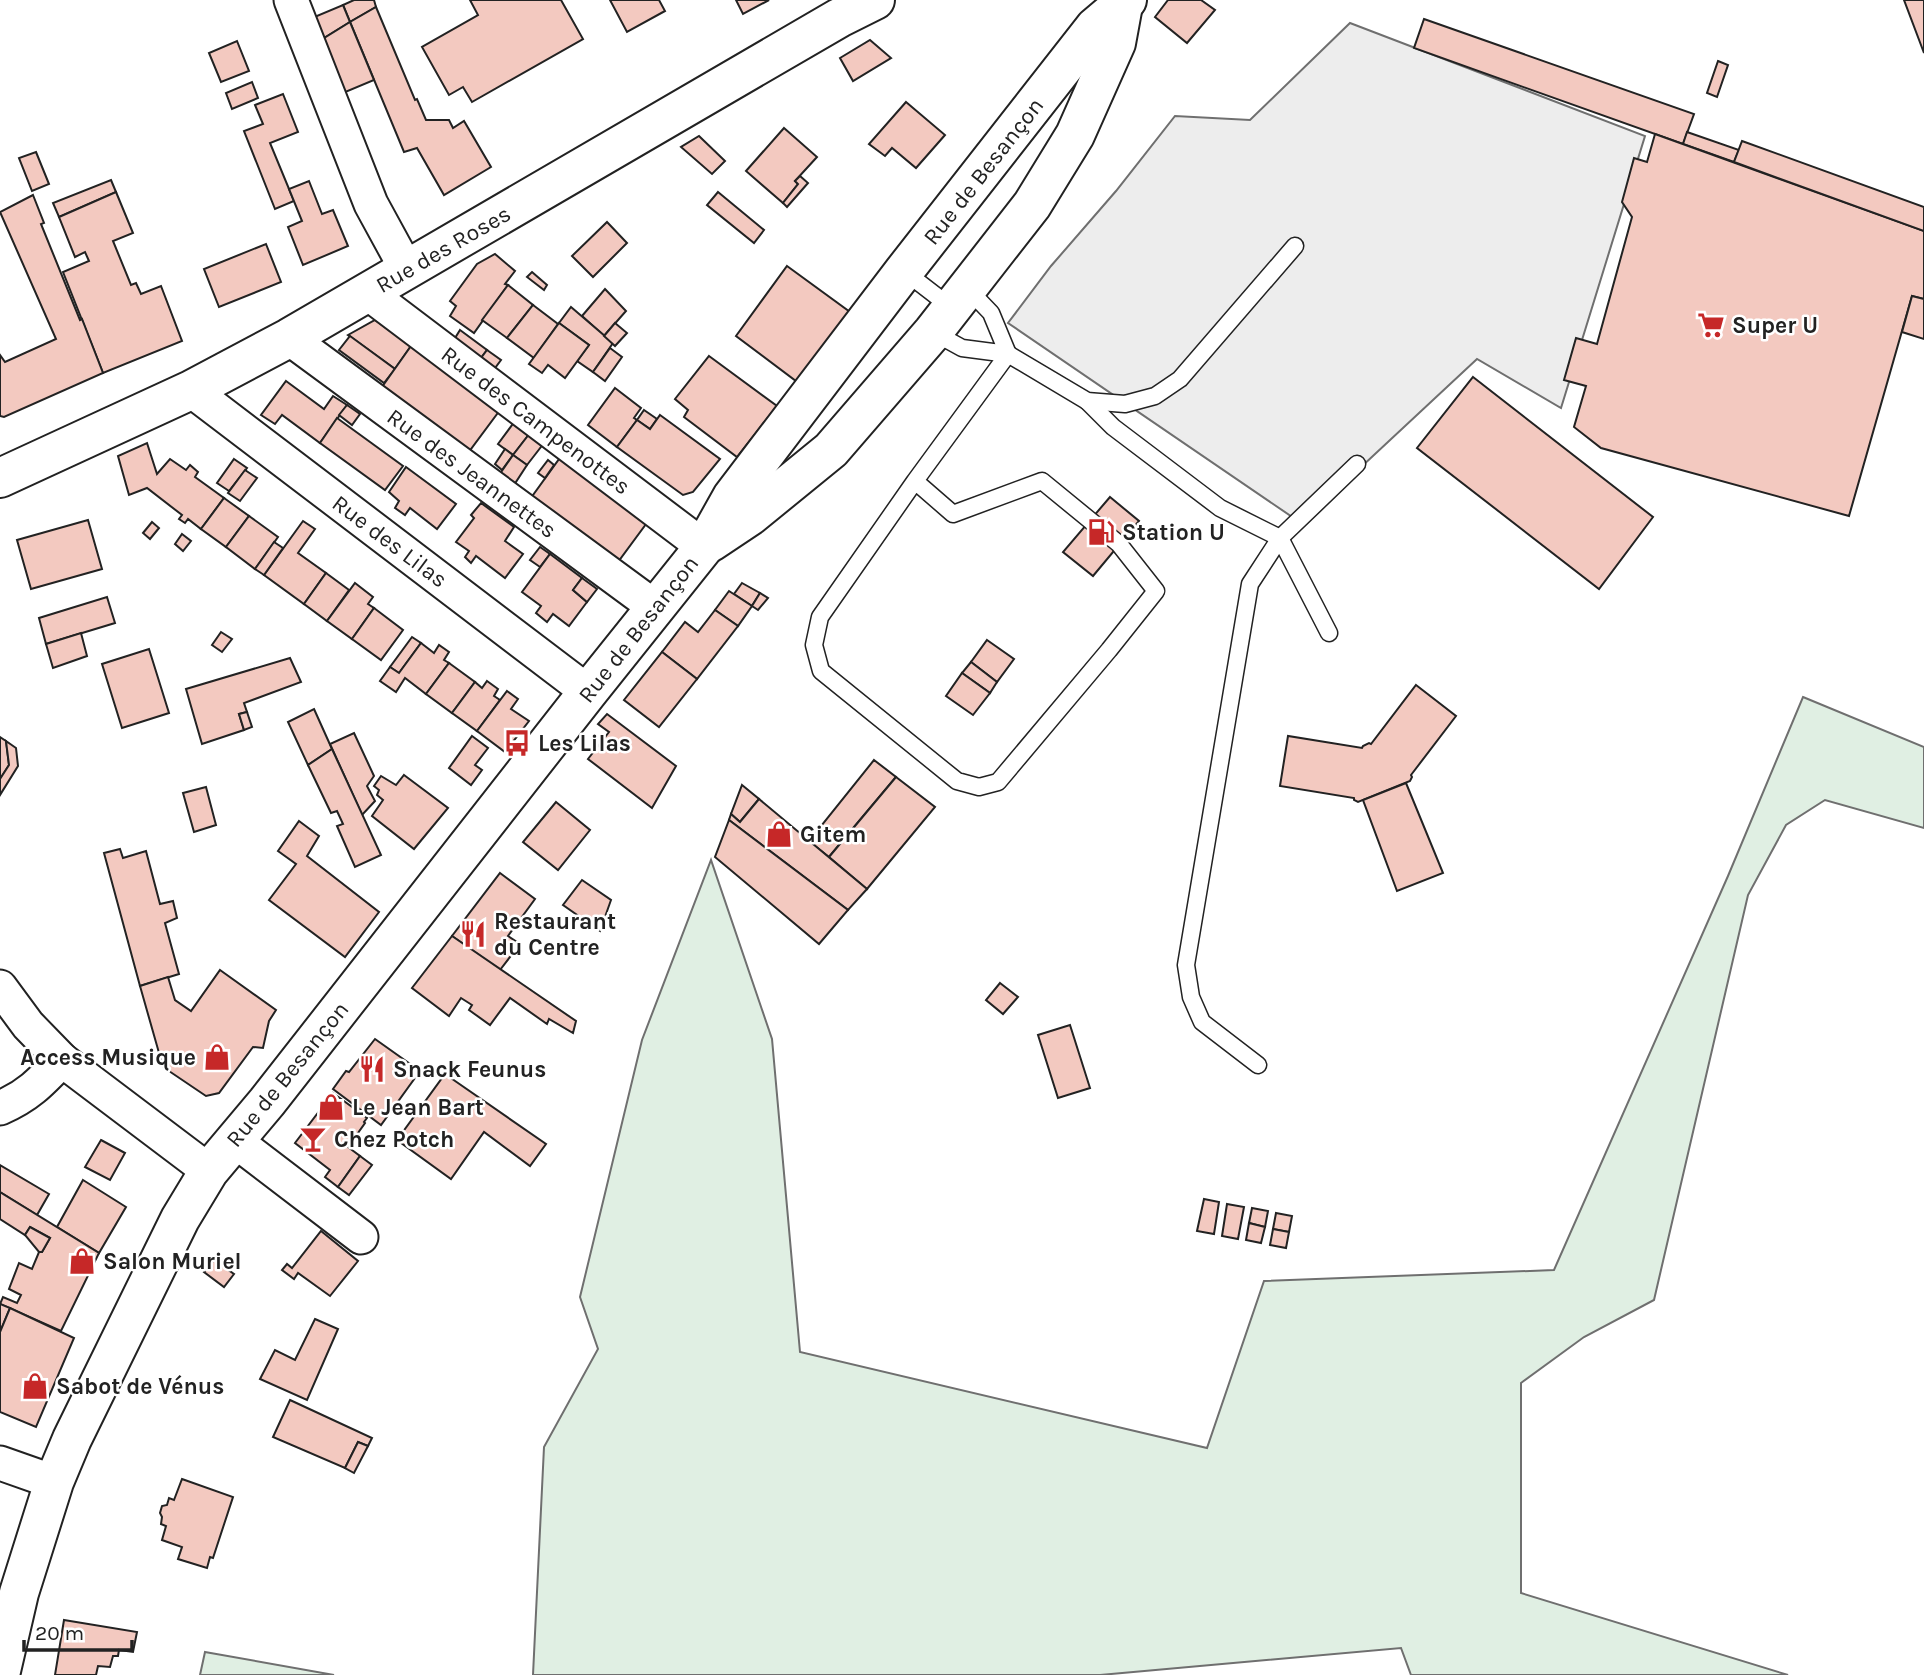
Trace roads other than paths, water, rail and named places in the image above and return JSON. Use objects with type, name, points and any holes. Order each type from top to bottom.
[{"type":"main road","name":"Rue des Roses","points":[[0,478],[191,390],[289,338],[839,18],[875,0]]},
{"type":"main road","name":"Rue de Besançon","points":[[0,1675],[19,1593],[54,1482],[72,1439],[180,1219],[209,1171],[704,547],[732,497],[1095,27],[1125,3]]},
{"type":"main road","name":"Rue de Besançon","points":[[704,547],[750,516],[831,450],[951,309],[1032,205],[1075,135],[1116,43],[1125,3]]},
{"type":"street","points":[[291,0],[371,204],[407,270]]},
{"type":"street","name":"Rue des Campenottes","points":[[368,293],[704,547]]},
{"type":"street","name":"Rue des Jeannettes","points":[[289,338],[656,608]]},
{"type":"street","name":"Rue des Lilas","points":[[191,390],[588,692]]},
{"type":"street","points":[[0,987],[28,1025],[62,1060],[209,1171]]},
{"type":"street","points":[[0,1108],[15,1102],[39,1084],[62,1060]]},
{"type":"street","points":[[234,1140],[361,1237]]},
{"type":"street","points":[[0,1463],[54,1482]]},
{"type":"lane","points":[[1087,401],[1125,404],[1155,396],[1180,379],[1296,246]]},
{"type":"lane","points":[[904,271],[951,309],[991,313],[1008,354]]},
{"type":"lane","points":[[951,309],[962,348],[1008,354],[1087,401],[1113,427],[1220,508],[1280,538],[1329,633]]},
{"type":"lane","points":[[915,481],[953,514],[1042,481],[1119,544],[1156,591],[998,782],[979,787],[957,781],[821,671],[814,645],[820,617],[915,481],[1008,354]]},
{"type":"lane","points":[[1258,1065],[1202,1022],[1191,997],[1186,965],[1250,584],[1280,538],[1357,464]]},
{"type":"place","name":"Super U","points":[[1711,325]]},
{"type":"place","name":"Station U","points":[[1101,532]]},
{"type":"place","name":"Les Lilas","points":[[517,743]]},
{"type":"place","name":"Gitem","points":[[779,834]]},
{"type":"place","name":"Restaurant du Centre","points":[[473,934]]},
{"type":"place","name":"Access Musique","points":[[217,1057]]},
{"type":"place","name":"Snack Feunus","points":[[372,1069]]},
{"type":"place","name":"Le Jean Bart","points":[[331,1107]]},
{"type":"place","name":"Chez Potch","points":[[313,1139]]},
{"type":"place","name":"Salon Muriel","points":[[82,1261]]},
{"type":"place","name":"Sabot de Vénus","points":[[35,1386]]}]
